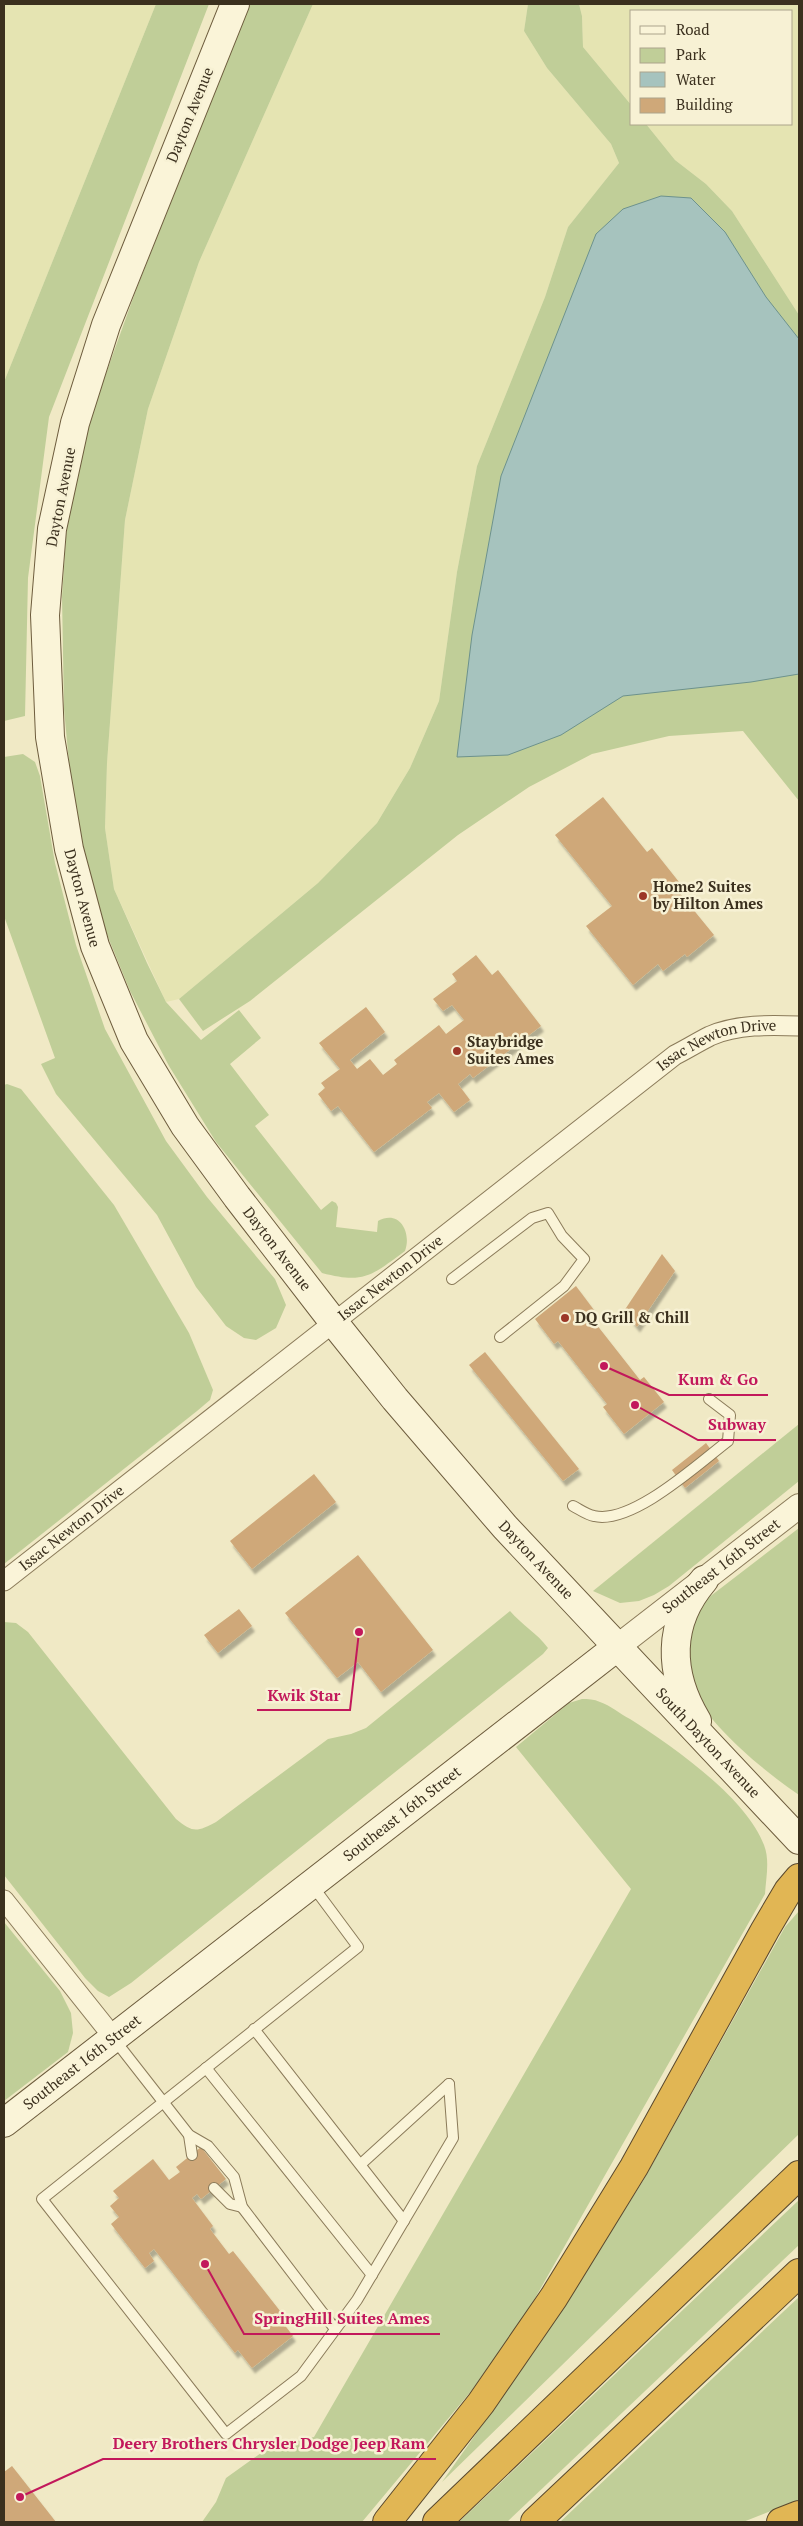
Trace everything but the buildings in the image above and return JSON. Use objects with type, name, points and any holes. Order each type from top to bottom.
[{"type":"highway","points":[[387,2522],[481,2403],[554,2297],[634,2166],[765,1930],[799,1878]]},
{"type":"highway","points":[[437,2522],[799,2175]]},
{"type":"highway","points":[[535,2522],[799,2273]]},
{"type":"highway","points":[[781,2522],[799,2515]]},
{"type":"main road","name":"Dayton Avenue","points":[[235,4],[106,325],[75,423],[52,529],[45,615],[50,737],[70,848],[96,946],[134,1040],[185,1126],[237,1197],[395,1399],[505,1527],[617,1648]]},
{"type":"main road","points":[[704,1580],[692,1594],[682,1612],[675,1648],[681,1686],[694,1716],[714,1750]]},
{"type":"main road","name":"South Dayton Avenue","points":[[617,1648],[799,1840]]},
{"type":"main road","name":"Southeast 16th Street","points":[[4,2123],[617,1648]]},
{"type":"street","name":"Issac Newton Drive","points":[[4,1581],[335,1324],[675,1055],[712,1035],[744,1028],[772,1025],[799,1026]]},
{"type":"street","name":"Southeast 16th Street","points":[[617,1648],[799,1506]]},
{"type":"street","points":[[4,1900],[114,2038]]},
{"type":"lane","points":[[452,1279],[532,1218],[548,1213],[562,1236],[584,1259],[564,1286],[500,1336]]},
{"type":"lane","points":[[573,1506],[593,1516],[616,1516],[643,1504],[728,1441],[730,1415],[709,1399]]},
{"type":"lane","points":[[312,1884],[358,1947],[42,2198],[226,2434],[301,2376],[357,2300],[453,2138],[449,2084],[361,2164]]},
{"type":"lane","points":[[254,2029],[404,2221]]},
{"type":"lane","points":[[114,2038],[188,2135],[208,2146],[234,2177],[242,2207],[335,2328]]},
{"type":"lane","points":[[206,2068],[372,2275]]},
{"type":"lane","points":[[188,2135],[192,2155]]},
{"type":"lane","points":[[214,2188],[230,2204],[242,2207]]},
{"type":"green space","points":[[4,4],[156,4],[4,382]]},
{"type":"green space","points":[[156,4],[209,4],[49,417],[28,578],[25,716],[4,721],[4,382]]},
{"type":"green space","points":[[250,4],[313,4],[199,262],[148,409],[125,520],[107,763],[105,828],[114,889],[166,1002],[201,1040],[239,1010],[261,1038],[230,1064],[269,1115],[255,1126],[321,1210],[332,1201],[336,1203],[338,1207],[336,1227],[377,1232],[378,1221],[385,1218],[398,1220],[402,1224],[407,1237],[405,1251],[375,1272],[366,1276],[348,1278],[322,1273],[216,1142],[169,1066],[130,991],[95,905],[73,806],[64,709],[62,597],[67,522],[90,418],[136,290]]},
{"type":"green space","points":[[313,4],[528,4],[524,31],[547,68],[611,144],[619,163],[568,227],[545,297],[477,466],[457,572],[439,701],[410,768],[377,823],[318,883],[179,999],[166,1002],[114,889],[105,828],[107,763],[125,520],[148,409],[199,262]]},
{"type":"green space","points":[[528,4],[579,4],[582,16],[583,47],[630,104],[630,125],[647,125],[675,160],[706,184],[732,211],[799,315],[799,801],[743,731],[669,736],[592,754],[529,787],[458,835],[250,1001],[203,1031],[179,999],[318,883],[377,823],[410,768],[439,701],[457,572],[477,466],[545,297],[568,227],[619,163],[611,144],[547,68],[524,31]]},
{"type":"green space","points":[[579,4],[799,4],[799,315],[732,211],[706,184],[675,160],[647,125],[793,125],[793,10],[630,10],[630,104],[583,47],[582,16]]},
{"type":"green space","points":[[23,754],[35,762],[40,776],[55,863],[76,945],[105,1029],[166,1141],[207,1197],[275,1279],[286,1305],[276,1328],[256,1340],[244,1338],[226,1326],[196,1287],[157,1215],[56,1094],[41,1064],[55,1058],[4,916],[4,757]]},
{"type":"green space","points":[[7,1084],[21,1089],[114,1205],[189,1333],[213,1390],[210,1400],[197,1411],[4,1564],[4,1085]]},
{"type":"green space","points":[[799,1424],[799,1481],[669,1586],[654,1595],[639,1601],[620,1603],[593,1591]]},
{"type":"green space","points":[[799,1528],[799,1795],[770,1774],[737,1746],[697,1699],[689,1678],[685,1623],[708,1598]]},
{"type":"green space","points":[[510,1611],[548,1648],[543,1654],[131,1983],[109,1997],[98,1991],[85,1978],[4,1875],[4,1622],[16,1623],[28,1632],[176,1819],[195,1830],[216,1822],[328,1739],[351,1734],[366,1728]]},
{"type":"green space","points":[[582,1699],[604,1703],[630,1719],[686,1758],[725,1791],[755,1827],[764,1845],[767,1863],[765,1894],[530,2307],[472,2390],[362,2522],[202,2522],[216,2502],[226,2478],[268,2448],[314,2437],[631,1889],[516,1747],[569,1703]]},
{"type":"green space","points":[[799,1911],[799,2134],[442,2482],[541,2342],[643,2181],[785,1927]]},
{"type":"green space","points":[[4,1922],[60,1991],[71,2013],[73,2033],[68,2052],[4,2101]]},
{"type":"green space","points":[[799,2200],[799,2245],[507,2522],[459,2522]]},
{"type":"green space","points":[[799,2297],[799,2500],[743,2522],[560,2522]]},
{"type":"water","points":[[661,196],[691,198],[725,232],[766,297],[799,339],[799,674],[751,682],[623,696],[561,735],[508,755],[457,757],[472,635],[501,476],[596,234],[623,209]]},
{"type":"place","name":"Home2 Suites by Hilton Ames","points":[[643,896]]},
{"type":"place","name":"Staybridge Suites Ames","points":[[457,1051]]},
{"type":"place","name":"DQ Grill & Chill","points":[[565,1318]]},
{"type":"place","name":"Kum & Go","points":[[604,1366]]},
{"type":"place","name":"Subway","points":[[635,1405]]},
{"type":"place","name":"Kwik Star","points":[[359,1632]]},
{"type":"place","name":"SpringHill Suites Ames","points":[[205,2264]]},
{"type":"place","name":"Deery Brothers Chrysler Dodge Jeep Ram","points":[[20,2497]]}]
